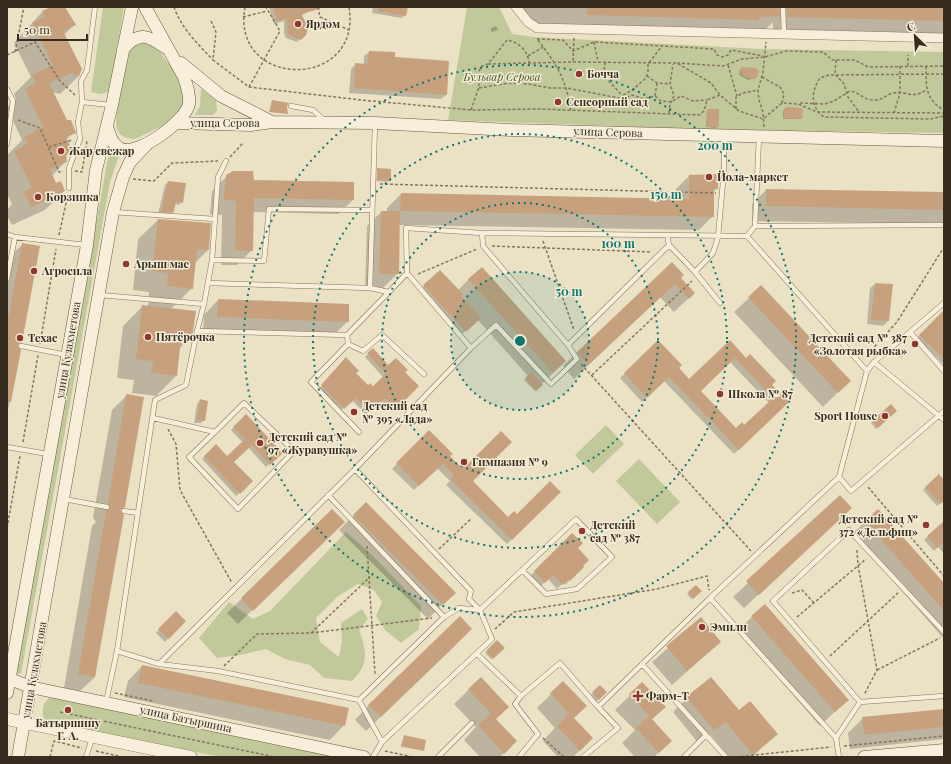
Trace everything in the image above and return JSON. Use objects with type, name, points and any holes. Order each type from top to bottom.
[{"type":"main road","name":"улица Кулахметова","points":[[7,693],[8,679],[87,245],[96,170],[112,105],[132,7]]},
{"type":"main road","points":[[107,127],[111,138],[120,149],[130,150],[148,143],[178,123],[185,115],[189,104],[188,89],[172,55],[145,7]]},
{"type":"main road","points":[[123,49],[131,40],[139,36],[148,37],[156,41],[172,55]]},
{"type":"main road","name":"улица Серова","points":[[172,55],[221,96],[272,122]]},
{"type":"main road","name":"улица Серова","points":[[178,123],[251,125],[272,122],[375,123],[512,130],[724,135],[761,133],[944,141]]},
{"type":"main road","name":"улица Кулахметова","points":[[18,757],[113,212],[123,177],[130,162],[148,143]]},
{"type":"main road","name":"улица Батыршина","points":[[8,679],[30,687],[364,757]]},
{"type":"main road","points":[[7,719],[190,757]]},
{"type":"main road","points":[[864,757],[944,750]]},
{"type":"street","points":[[516,7],[537,28],[767,35],[784,34],[944,38]]},
{"type":"lane","points":[[69,188],[69,171],[80,138],[78,122],[82,102],[81,81],[87,70],[95,7]]},
{"type":"lane","points":[[783,7],[784,34]]},
{"type":"lane","points":[[7,90],[14,101],[7,144]]},
{"type":"lane","points":[[82,102],[112,105]]},
{"type":"lane","points":[[291,106],[313,110],[326,122]]},
{"type":"lane","points":[[370,288],[375,123]]},
{"type":"lane","points":[[471,348],[409,275],[406,228],[482,233],[718,237],[747,236],[755,226],[761,133]]},
{"type":"lane","points":[[696,274],[713,253],[718,237],[724,171],[724,135]]},
{"type":"lane","points":[[106,702],[117,651],[155,400],[186,385],[212,260],[218,177],[226,161]]},
{"type":"lane","points":[[212,260],[264,261],[269,209],[372,210]]},
{"type":"lane","points":[[113,212],[215,219]]},
{"type":"lane","points":[[755,226],[944,225]]},
{"type":"lane","points":[[159,664],[355,469],[471,348],[496,325],[551,384],[577,359],[568,345],[484,246],[482,233]]},
{"type":"lane","points":[[7,234],[15,237],[87,245]]},
{"type":"lane","points":[[668,235],[669,245],[696,274],[720,304]]},
{"type":"lane","points":[[747,236],[867,371]]},
{"type":"lane","points":[[7,279],[15,237]]},
{"type":"lane","points":[[568,345],[669,245]]},
{"type":"lane","points":[[197,331],[347,335],[389,292],[409,275]]},
{"type":"lane","points":[[208,283],[370,288],[389,292]]},
{"type":"lane","points":[[99,295],[204,304]]},
{"type":"lane","points":[[598,707],[755,555],[839,478],[867,371],[874,362],[944,303]]},
{"type":"lane","points":[[910,332],[944,371]]},
{"type":"lane","points":[[347,335],[348,344]]},
{"type":"lane","points":[[348,344],[363,351],[382,335],[424,374]]},
{"type":"lane","points":[[348,344],[311,382],[359,432]]},
{"type":"lane","points":[[21,346],[68,355]]},
{"type":"lane","points":[[874,362],[944,420]]},
{"type":"lane","points":[[244,403],[294,451],[238,509],[189,457],[215,432],[244,403]]},
{"type":"lane","points":[[839,478],[851,490],[944,411]]},
{"type":"lane","points":[[153,418],[215,432]]},
{"type":"lane","points":[[7,447],[50,454]]},
{"type":"lane","points":[[355,469],[471,591],[469,599],[480,610],[492,640],[382,742],[373,757]]},
{"type":"lane","points":[[328,495],[444,616]]},
{"type":"lane","points":[[64,499],[107,507]]},
{"type":"lane","points":[[124,511],[138,513]]},
{"type":"lane","points":[[359,700],[444,616],[459,608],[480,610],[522,570],[576,519],[612,557],[577,589],[546,594],[522,570]]},
{"type":"lane","points":[[860,702],[773,601],[849,530],[944,632]]},
{"type":"lane","points":[[710,598],[836,738],[839,757]]},
{"type":"lane","points":[[117,651],[159,664],[218,671],[359,700],[382,742]]},
{"type":"lane","points":[[477,654],[522,696]]},
{"type":"lane","points":[[520,757],[538,734],[515,704],[560,663],[618,728],[583,757]]},
{"type":"lane","points":[[642,664],[726,757]]},
{"type":"lane","points":[[860,702],[944,696]]},
{"type":"lane","points":[[836,738],[860,702]]},
{"type":"lane","points":[[438,757],[472,723]]},
{"type":"lane","points":[[684,757],[706,735]]},
{"type":"lane","points":[[86,757],[92,736]]},
{"type":"path","points":[[15,52],[24,7]]},
{"type":"path","points":[[174,7],[178,17],[190,34],[213,60],[249,87],[362,100],[471,110],[571,110],[699,115],[704,111],[707,100]]},
{"type":"path","points":[[245,7],[243,17],[248,38],[253,48],[264,60],[280,69],[298,71],[315,68],[331,59],[342,46],[349,30],[349,7]]},
{"type":"path","points":[[249,87],[280,32],[266,7]]},
{"type":"path","points":[[318,7],[320,17],[349,30]]},
{"type":"path","points":[[243,17],[267,11]]},
{"type":"path","points":[[210,21],[216,32],[213,60]]},
{"type":"path","points":[[573,62],[574,30]]},
{"type":"path","points":[[533,35],[561,73],[567,88],[571,110]]},
{"type":"path","points":[[761,133],[763,119],[758,90],[762,77],[767,35]]},
{"type":"path","points":[[537,39],[563,40],[573,51]]},
{"type":"path","points":[[488,64],[507,40],[517,43],[528,56],[529,63]]},
{"type":"path","points":[[7,54],[15,52],[35,42],[60,82],[82,102]]},
{"type":"path","points":[[573,51],[594,42],[714,49],[717,54],[722,57],[728,55],[731,50],[765,57]]},
{"type":"path","points":[[594,42],[598,62]]},
{"type":"path","points":[[623,95],[632,91],[647,76],[648,64],[662,46]]},
{"type":"path","points":[[528,56],[543,47]]},
{"type":"path","points":[[471,110],[478,88],[479,70],[482,66],[488,64],[606,62],[648,64],[677,63],[715,67],[728,65],[742,58],[765,57],[786,51],[823,52],[832,60],[855,60],[868,67],[944,66]]},
{"type":"path","points":[[908,55],[908,66]]},
{"type":"path","points":[[836,60],[835,74],[844,84],[846,92],[860,112]]},
{"type":"path","points":[[606,62],[605,72],[608,81],[623,95],[624,98]]},
{"type":"path","points":[[677,63],[711,83],[720,95],[736,109],[763,119]]},
{"type":"path","points":[[669,113],[674,96],[670,84],[674,64]]},
{"type":"path","points":[[728,65],[737,96],[736,109]]},
{"type":"path","points":[[894,113],[900,92],[900,66]]},
{"type":"path","points":[[926,66],[926,90],[930,99],[944,111]]},
{"type":"path","points":[[817,112],[812,92],[820,78],[835,74],[944,74]]},
{"type":"path","points":[[647,76],[657,83],[670,84]]},
{"type":"path","points":[[762,77],[780,87],[784,94],[782,103],[763,119]]},
{"type":"path","points":[[478,88],[509,83],[567,88],[624,98],[632,95],[644,99],[655,96],[661,100],[671,102],[681,96],[693,101],[707,100],[720,95]]},
{"type":"path","points":[[655,96],[657,83]]},
{"type":"path","points":[[737,96],[758,90]]},
{"type":"path","points":[[782,103],[830,103],[846,92],[857,93],[872,100],[882,99],[889,94],[900,92],[913,96],[926,90]]},
{"type":"path","points":[[798,104],[817,112],[824,117],[930,119],[944,116]]},
{"type":"path","points":[[817,112],[894,113],[944,111]]},
{"type":"path","points":[[12,118],[40,128],[59,172],[69,171]]},
{"type":"path","points":[[49,147],[69,140],[80,138],[88,139],[82,172],[73,171],[74,164]]},
{"type":"path","points":[[131,178],[154,181],[172,163],[226,161],[243,143]]},
{"type":"path","points":[[382,184],[722,193]]},
{"type":"path","points":[[7,528],[69,188]]},
{"type":"path","points":[[541,234],[576,337]]},
{"type":"path","points":[[409,275],[484,246],[662,252]]},
{"type":"path","points":[[867,371],[874,347],[897,322],[944,247]]},
{"type":"path","points":[[592,375],[696,274]]},
{"type":"path","points":[[577,359],[755,555]]},
{"type":"path","points":[[164,420],[176,444],[180,490],[234,588]]},
{"type":"path","points":[[862,481],[944,576]]},
{"type":"path","points":[[435,553],[472,518]]},
{"type":"path","points":[[366,535],[376,684]]},
{"type":"path","points":[[857,538],[858,565],[878,670]]},
{"type":"path","points":[[791,623],[872,554]]},
{"type":"path","points":[[490,633],[514,612],[657,589],[707,576],[710,598]]},
{"type":"path","points":[[311,633],[370,577]]},
{"type":"path","points":[[824,661],[903,588]]},
{"type":"path","points":[[776,598],[802,590],[814,603]]},
{"type":"path","points":[[218,671],[257,634],[311,633],[444,616]]},
{"type":"path","points":[[860,702],[878,670],[944,636]]},
{"type":"path","points":[[60,712],[275,757]]},
{"type":"path","points":[[538,734],[564,757]]},
{"type":"path","points":[[736,757],[944,736]]},
{"type":"path","points":[[50,757],[54,741]]},
{"type":"green space","points":[[103,7],[124,7],[110,89],[108,92],[101,94],[91,92]]},
{"type":"green space","name":"Бульвар Серова","points":[[467,7],[499,7],[512,34],[534,37],[762,49],[944,52],[944,133],[702,129],[448,120]]},
{"type":"green space","points":[[137,42],[154,43],[167,62],[173,67],[181,79],[185,104],[171,122],[135,139],[122,136],[118,132],[116,123],[130,49]]},
{"type":"green space","points":[[201,89],[216,100],[217,111],[213,115],[195,115],[200,106]]},
{"type":"green space","points":[[109,152],[119,156],[110,182],[21,674],[15,673]]},
{"type":"green space","points":[[606,425],[624,444],[593,474],[575,455]]},
{"type":"green space","points":[[639,459],[680,502],[657,524],[616,481]]},
{"type":"green space","points":[[346,532],[372,555],[421,606],[419,629],[401,643],[386,631],[376,616],[382,602],[374,590],[358,584],[338,596],[316,618],[320,642],[339,657],[342,641],[341,623],[362,609],[368,619],[359,630],[365,651],[364,663],[358,675],[352,681],[324,678],[310,665],[285,659],[266,649],[240,655],[217,658],[199,638],[229,602],[253,619],[270,611]]},
{"type":"green space","points":[[51,696],[346,757],[220,757],[45,721],[43,708]]},
{"type":"building","points":[[51,7],[65,7],[76,25],[63,31],[82,69],[79,76],[72,73],[49,83],[67,120],[71,120],[76,133],[66,137],[72,150],[71,153],[66,155],[67,162],[50,169],[56,183],[61,181],[65,191],[31,207],[23,192],[32,188],[14,151],[27,144],[24,137],[43,127],[25,89],[36,83],[32,75],[53,65],[32,23],[45,17],[42,11]]},
{"type":"building","name":"Ярдәм","points":[[273,7],[319,7],[320,9],[301,14],[307,24],[308,29],[306,35],[301,40],[289,35],[287,29],[287,18],[277,21]]},
{"type":"building","points":[[379,7],[408,7],[406,16],[378,11]]},
{"type":"building","points":[[587,7],[779,7],[780,16],[759,17],[759,20],[587,15]]},
{"type":"building","points":[[787,7],[944,7],[944,21],[787,17]]},
{"type":"building","points":[[369,51],[395,52],[395,57],[449,61],[447,95],[354,88],[355,63],[368,64]]},
{"type":"building","points":[[741,67],[756,68],[759,72],[757,77],[755,79],[745,77],[739,71]]},
{"type":"building","points":[[272,100],[289,103],[287,106],[288,114],[270,112]]},
{"type":"building","points":[[786,107],[801,108],[803,110],[802,119],[784,118],[784,109]]},
{"type":"building","points":[[707,109],[719,109],[719,127],[707,127]]},
{"type":"building","points":[[377,168],[391,169],[391,181],[377,180]]},
{"type":"building","points":[[233,171],[253,171],[254,180],[354,182],[354,200],[254,198],[253,251],[235,250],[236,201],[224,200],[226,175]]},
{"type":"building","points":[[718,174],[718,189],[714,189],[714,217],[400,211],[401,193],[689,199],[689,175]]},
{"type":"building","points":[[168,181],[186,183],[183,203],[176,201],[174,212],[161,212]]},
{"type":"building","points":[[766,189],[944,192],[944,210],[766,206]]},
{"type":"building","points":[[381,211],[400,211],[399,274],[379,274]]},
{"type":"building","points":[[158,219],[211,223],[209,250],[197,249],[193,289],[167,286],[168,273],[152,271]]},
{"type":"building","points":[[22,243],[40,246],[22,342],[17,345],[21,350],[11,402],[7,402],[7,325]]},
{"type":"building","points":[[672,262],[684,275],[681,278],[695,293],[689,299],[675,284],[588,365],[577,352]]},
{"type":"building","points":[[482,267],[566,361],[553,373],[468,279]]},
{"type":"building","points":[[440,270],[463,294],[461,296],[481,318],[466,332],[423,285]]},
{"type":"building","points":[[875,283],[893,284],[889,321],[871,320]]},
{"type":"building","points":[[761,285],[851,381],[838,393],[748,297]]},
{"type":"building","points":[[218,299],[349,304],[349,322],[217,317]]},
{"type":"building","points":[[142,305],[196,311],[192,338],[181,337],[177,376],[151,373],[153,361],[136,359]]},
{"type":"building","points":[[944,310],[944,359],[919,335]]},
{"type":"building","points":[[658,340],[682,365],[679,368],[689,379],[730,340],[746,358],[750,354],[776,381],[772,385],[789,402],[739,450],[669,377],[647,398],[624,373]],"holes":[[[735,358],[773,398],[744,425],[742,422],[736,428],[701,391]]]},
{"type":"building","points":[[373,348],[388,365],[396,358],[408,370],[405,372],[419,386],[396,410],[385,398],[370,413],[356,398],[344,409],[321,385],[346,357],[359,371],[356,373],[368,385],[370,383],[373,386],[386,374],[367,353]]},
{"type":"building","points":[[531,372],[543,385],[536,391],[525,378]]},
{"type":"building","points":[[126,394],[144,397],[125,507],[120,510],[124,515],[95,677],[78,674],[106,511],[111,507],[108,503]]},
{"type":"building","points":[[200,399],[208,401],[205,421],[197,420]]},
{"type":"building","name":"Sport House","points":[[891,404],[897,411],[878,428],[872,421]]},
{"type":"building","points":[[246,414],[283,453],[270,465],[252,445],[234,462],[253,481],[240,494],[204,456],[216,444],[227,456],[245,439],[233,427]]},
{"type":"building","points":[[429,430],[453,454],[450,456],[461,467],[466,462],[468,464],[501,431],[512,442],[473,481],[508,517],[514,511],[517,514],[550,481],[561,492],[512,540],[450,479],[454,475],[443,464],[419,486],[396,463]]},
{"type":"building","points":[[939,474],[944,480],[944,501],[940,504],[925,487]]},
{"type":"building","points":[[840,495],[852,508],[759,595],[746,581]]},
{"type":"building","points":[[366,502],[456,593],[443,605],[353,515]]},
{"type":"building","points":[[332,509],[345,522],[253,611],[241,598]]},
{"type":"building","points":[[878,509],[944,583],[944,611],[865,521]]},
{"type":"building","points":[[944,521],[944,542],[937,548],[927,536]]},
{"type":"building","points":[[572,533],[583,543],[578,548],[589,560],[570,581],[569,579],[562,585],[553,575],[545,583],[534,571]]},
{"type":"building","points":[[696,585],[702,591],[693,599],[688,592]]},
{"type":"building","points":[[765,604],[849,700],[835,712],[751,616]]},
{"type":"building","points":[[176,611],[186,621],[169,639],[158,629]]},
{"type":"building","points":[[460,616],[472,629],[381,717],[368,705]]},
{"type":"building","points":[[701,617],[721,642],[687,671],[666,646]]},
{"type":"building","points":[[497,640],[505,648],[493,659],[486,651]]},
{"type":"building","points":[[142,665],[349,708],[345,726],[138,683]]},
{"type":"building","points":[[481,677],[509,707],[496,719],[517,741],[504,754],[478,725],[491,713],[468,689]]},
{"type":"building","points":[[711,677],[739,710],[750,701],[778,734],[753,755],[726,722],[714,730],[686,697]]},
{"type":"building","points":[[563,681],[587,706],[574,718],[593,738],[580,751],[557,726],[569,714],[550,693]]},
{"type":"building","points":[[642,682],[666,707],[652,719],[672,741],[659,753],[636,728],[649,716],[629,694]]},
{"type":"building","points":[[600,685],[607,692],[599,700],[592,692]]},
{"type":"building","points":[[944,709],[944,727],[864,735],[862,717]]},
{"type":"building","points":[[404,735],[426,740],[424,751],[401,746]]},
{"type":"place","name":"Ярдәм","points":[[298,24]]},
{"type":"place","name":"Бочча","points":[[579,74]]},
{"type":"place","name":"Сенсорный сад","points":[[558,102]]},
{"type":"place","name":"Жар свежар","points":[[61,151]]},
{"type":"place","name":"Йола-маркет","points":[[709,177]]},
{"type":"place","name":"Корзинка","points":[[38,197]]},
{"type":"place","name":"Арыш мае","points":[[126,264]]},
{"type":"place","name":"Агросила","points":[[34,271]]},
{"type":"place","name":"Пятёрочка","points":[[148,337]]},
{"type":"place","name":"Техас","points":[[20,338]]},
{"type":"place","name":"Детский сад № 387 «Золотая рыбка»","points":[[915,344]]},
{"type":"place","name":"Школа № 87","points":[[720,394]]},
{"type":"place","name":"Детский сад № 395 «Лада»","points":[[354,412]]},
{"type":"place","name":"Sport House","points":[[885,416]]},
{"type":"place","name":"Детский сад № 97 «Журавушка»","points":[[260,443]]},
{"type":"place","name":"Гимназия № 9","points":[[464,462]]},
{"type":"place","name":"Детский сад № 372 «Дельфин»","points":[[926,525]]},
{"type":"place","name":"Детский сад № 387","points":[[582,531]]},
{"type":"place","name":"Эмили","points":[[702,627]]},
{"type":"place","name":"Фарм-Т","points":[[638,696]]},
{"type":"place","name":"Батыршину Г. А.","points":[[68,710]]}]
